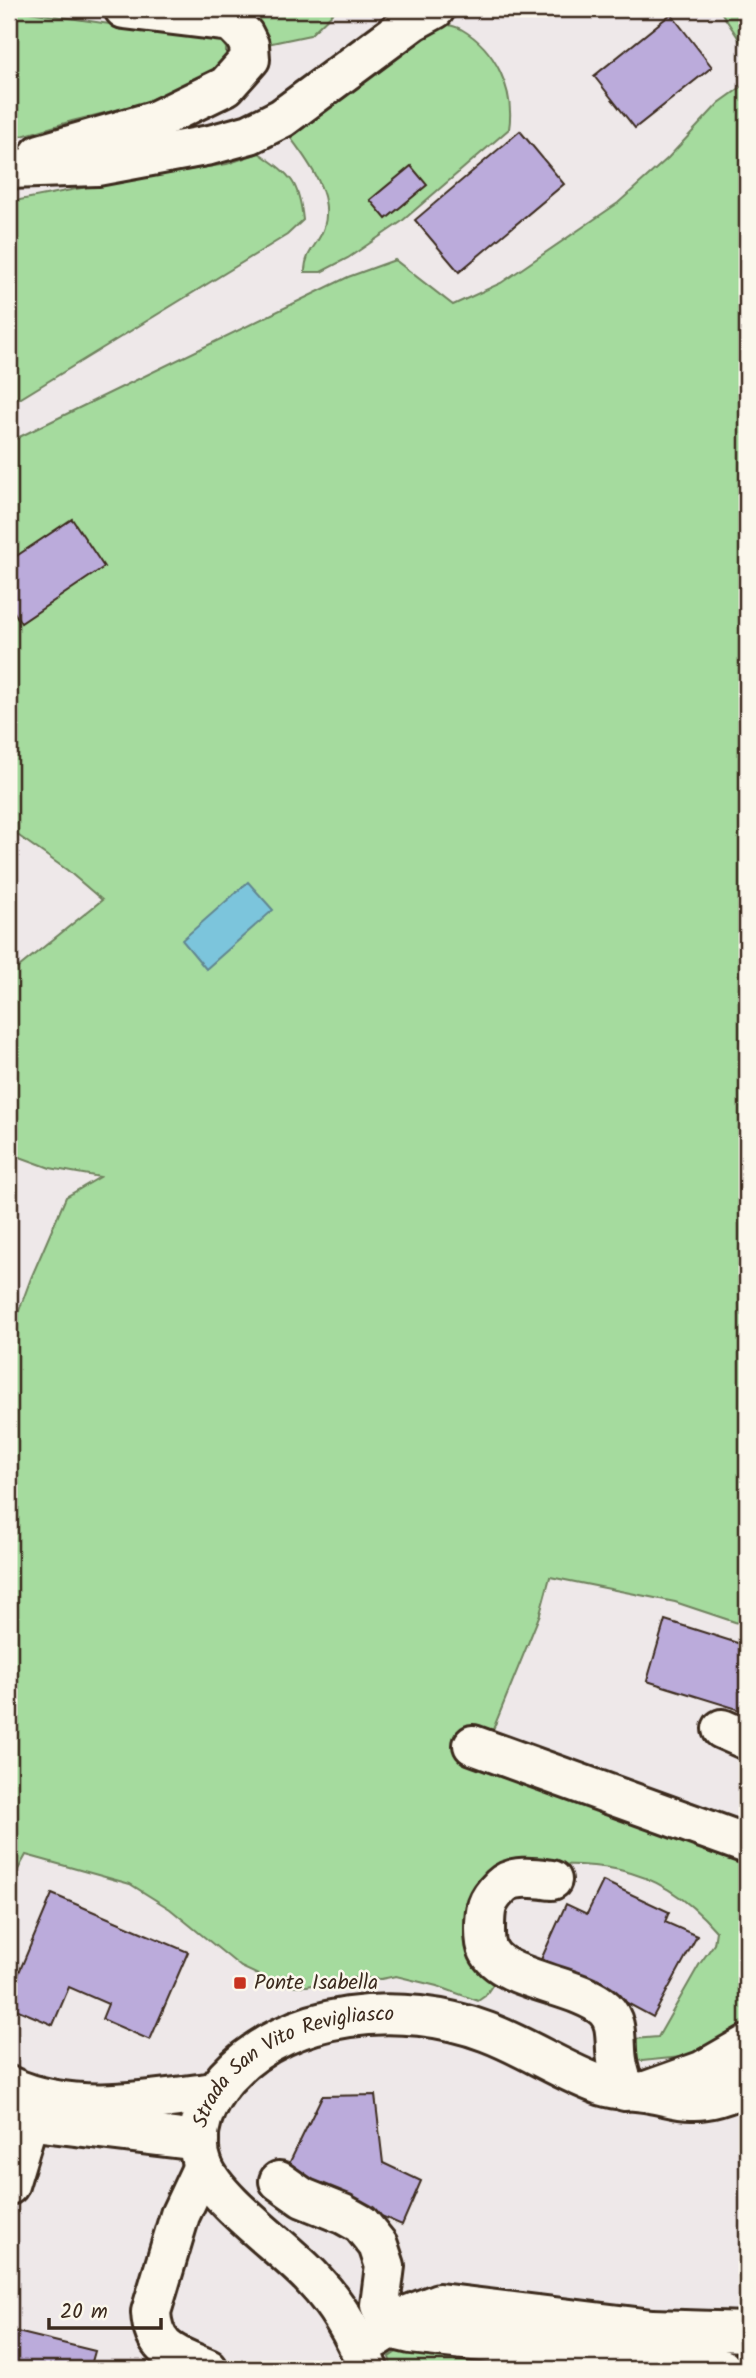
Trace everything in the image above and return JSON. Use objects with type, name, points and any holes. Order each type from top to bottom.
[{"type":"street","points":[[9,163],[154,121],[226,86],[250,59],[249,45],[244,35],[230,22],[124,9]]},
{"type":"street","points":[[9,169],[97,166],[210,145],[250,134],[282,118],[413,20],[435,9]]},
{"type":"street","points":[[473,1745],[747,1844]]},
{"type":"street","points":[[552,1880],[531,1877],[504,1882],[488,1899],[485,1916],[488,1950],[499,1963],[511,1970],[587,1997],[604,2009],[614,2022],[617,2061],[634,2091],[702,2071],[747,2045]]},
{"type":"street","name":"Strada San Vito Revigliasco","points":[[373,2349],[315,2280],[219,2192],[201,2153],[201,2116],[214,2092],[237,2066],[273,2040],[308,2025],[353,2017],[405,2014],[486,2031],[603,2086],[693,2101],[727,2094],[747,2085]]},
{"type":"street","points":[[9,2086],[28,2095],[111,2104],[214,2092]]},
{"type":"street","points":[[9,2185],[19,2119],[201,2153],[151,2312],[152,2328],[159,2343],[172,2354],[208,2369]]},
{"type":"street","points":[[279,2181],[303,2198],[361,2224],[377,2245],[385,2266],[373,2349]]},
{"type":"street","points":[[373,2349],[405,2316],[439,2303],[652,2329],[747,2332]]},
{"type":"street","points":[[373,2349],[411,2334],[722,2369]]},
{"type":"green space","points":[[9,9],[221,41],[226,48],[226,56],[218,70],[141,104],[9,140]]},
{"type":"green space","points":[[239,9],[337,9],[310,35],[267,44],[257,23]]},
{"type":"green space","points":[[719,9],[747,9],[747,51]]},
{"type":"green space","points":[[434,22],[461,29],[473,37],[493,59],[506,86],[509,129],[401,222],[348,258],[321,272],[305,272],[307,258],[324,227],[325,203],[318,179],[290,137],[292,120]]},
{"type":"green space","points":[[747,83],[747,1626],[675,1602],[550,1577],[540,1614],[481,1759],[747,1856],[747,2036],[711,2054],[642,2061],[632,2058],[634,2039],[658,2037],[714,1944],[716,1931],[692,1907],[668,1889],[617,1869],[561,1864],[498,1867],[491,1971],[493,1984],[478,2001],[437,1986],[396,1976],[381,1979],[354,1978],[307,1986],[280,1985],[241,1967],[170,1909],[130,1884],[26,1855],[9,1886],[9,1338],[66,1197],[100,1177],[50,1168],[9,1153],[9,975],[102,900],[67,870],[16,834],[9,835],[9,442],[348,277],[395,260],[453,305],[501,283],[618,203],[668,158],[719,103]]},
{"type":"green space","points":[[259,153],[291,180],[299,196],[303,220],[287,235],[21,398],[9,397],[9,202],[227,164]]},
{"type":"green space","points":[[407,2345],[636,2369],[392,2369],[389,2357]]},
{"type":"water","points":[[248,882],[273,910],[206,969],[182,940]]},
{"type":"building","points":[[671,14],[712,67],[635,128],[594,76]]},
{"type":"building","points":[[520,131],[564,184],[459,272],[415,220]]},
{"type":"building","points":[[411,166],[427,185],[386,219],[370,200]]},
{"type":"building","points":[[72,519],[104,567],[21,623],[9,604],[9,561]]},
{"type":"building","points":[[665,1620],[747,1646],[747,1712],[647,1681]]},
{"type":"building","points":[[603,1881],[669,1912],[665,1922],[697,1936],[653,2017],[616,1997],[539,1964],[566,1904],[587,1914]]},
{"type":"building","points":[[52,1894],[188,1952],[150,2040],[102,2019],[108,2004],[69,1987],[53,2025],[9,2006],[9,1996]]},
{"type":"building","points":[[375,2095],[383,2163],[421,2181],[402,2225],[284,2174],[322,2096]]},
{"type":"building","points":[[9,2330],[95,2351],[90,2369],[9,2369]]},
{"type":"place","name":"Ponte Isabella","points":[[240,1983]]}]
